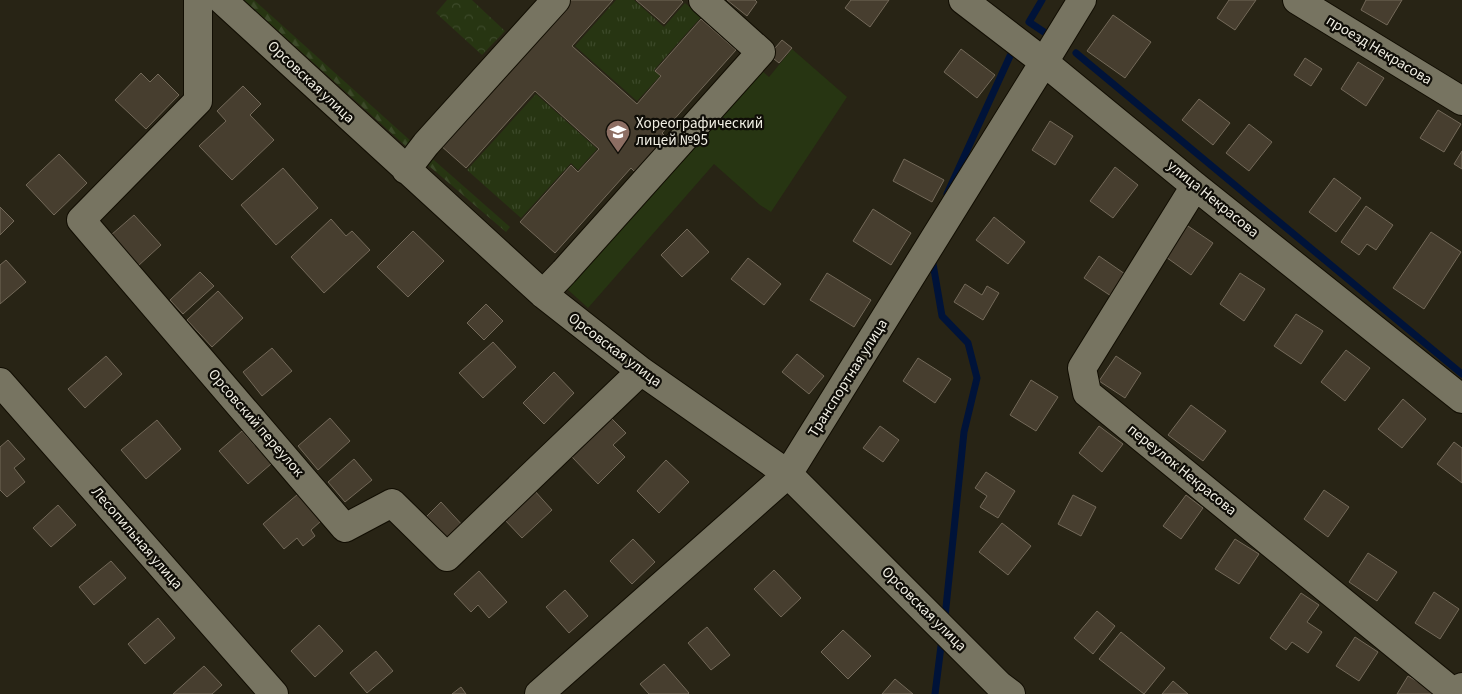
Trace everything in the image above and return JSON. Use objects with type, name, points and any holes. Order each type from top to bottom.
[{"type":"street","name":"Орсовский переулок","points":[[198,0],[198,101],[81,220],[346,528],[392,503],[447,557],[641,371]]},
{"type":"street","name":"Орсовская улица","points":[[222,0],[543,294],[641,371],[788,474],[999,691]]},
{"type":"street","points":[[406,170],[520,28],[556,0]]},
{"type":"street","points":[[543,294],[761,52],[703,0]]},
{"type":"street","name":"улица Некрасова","points":[[963,0],[1044,62],[1462,399]]},
{"type":"street","name":"Транспортная улица","points":[[539,694],[788,474],[1082,0]]},
{"type":"street","name":"проезд Некрасова","points":[[1297,0],[1462,101]]},
{"type":"street","name":"переулок Некрасова","points":[[1196,186],[1082,368],[1087,393],[1453,692],[1462,687]]},
{"type":"street","name":"Лесопильная улица","points":[[0,382],[274,694]]},
{"type":"green space","points":[[244,0],[254,0],[413,143],[409,149]]},
{"type":"green space","points":[[447,0],[472,0],[505,31],[482,55],[436,13]]},
{"type":"green space","points":[[616,0],[634,0],[664,27],[685,3],[701,17],[654,70],[660,76],[637,101],[575,46]]},
{"type":"green space","points":[[792,49],[847,97],[771,212],[760,205],[714,164],[588,308],[566,288],[760,69],[769,77]]},
{"type":"green space","points":[[536,94],[597,149],[578,170],[571,163],[521,218],[467,170]]},
{"type":"green space","points":[[427,154],[510,227],[506,232],[422,160]]},
{"type":"building","points":[[570,0],[613,0],[572,46],[637,104],[661,76],[655,71],[701,19],[736,50],[662,133],[670,141],[639,176],[631,168],[555,253],[520,222],[571,165],[578,172],[599,149],[535,91],[466,168],[440,145]]},
{"type":"building","points":[[636,0],[681,0],[683,2],[664,24]]},
{"type":"building","points":[[727,0],[755,0],[757,2],[747,16]]},
{"type":"building","points":[[851,0],[889,0],[870,27],[845,8]]},
{"type":"building","points":[[1229,0],[1256,0],[1235,30],[1217,18]]},
{"type":"building","points":[[1366,0],[1402,0],[1387,25],[1361,10]]},
{"type":"building","points":[[1113,15],[1151,42],[1125,78],[1087,51]]},
{"type":"building","points":[[782,40],[792,48],[779,63],[769,55]]},
{"type":"building","points":[[961,49],[995,75],[977,98],[944,72]]},
{"type":"building","points":[[1305,58],[1322,69],[1311,86],[1294,75]]},
{"type":"building","points":[[1358,62],[1384,78],[1366,106],[1341,89]]},
{"type":"building","points":[[141,73],[150,82],[158,74],[179,95],[146,129],[115,100]]},
{"type":"building","points":[[243,86],[261,104],[250,115],[274,140],[232,180],[199,146],[226,121],[217,111]]},
{"type":"building","points":[[1199,99],[1230,123],[1213,145],[1182,120]]},
{"type":"building","points":[[1438,110],[1461,124],[1444,152],[1420,138]]},
{"type":"building","points":[[1050,121],[1073,136],[1055,165],[1032,150]]},
{"type":"building","points":[[1249,124],[1272,142],[1249,171],[1226,153]]},
{"type":"building","points":[[1462,151],[1462,169],[1454,164]]},
{"type":"building","points":[[59,154],[87,183],[54,215],[26,185]]},
{"type":"building","points":[[904,159],[944,180],[932,202],[893,181]]},
{"type":"building","points":[[1115,167],[1138,185],[1113,218],[1090,201]]},
{"type":"building","points":[[283,168],[318,208],[276,245],[241,205]]},
{"type":"building","points":[[1334,178],[1361,198],[1336,232],[1309,212]]},
{"type":"building","points":[[1366,206],[1393,225],[1376,250],[1367,244],[1359,255],[1341,242]]},
{"type":"building","points":[[0,207],[14,221],[0,235]]},
{"type":"building","points":[[873,209],[911,233],[891,265],[853,241]]},
{"type":"building","points":[[134,215],[161,245],[138,266],[111,235]]},
{"type":"building","points":[[994,217],[1025,242],[1008,264],[976,240]]},
{"type":"building","points":[[331,219],[346,236],[352,231],[370,250],[324,293],[291,257]]},
{"type":"building","points":[[1185,224],[1213,243],[1191,275],[1163,255]]},
{"type":"building","points":[[687,229],[709,252],[682,277],[661,255]]},
{"type":"building","points":[[413,231],[444,261],[408,297],[377,267]]},
{"type":"building","points":[[1431,232],[1461,252],[1424,309],[1393,288]]},
{"type":"building","points":[[1099,256],[1125,274],[1111,296],[1084,278]]},
{"type":"building","points":[[748,258],[781,284],[764,305],[731,279]]},
{"type":"building","points":[[6,260],[26,282],[0,304],[0,265]]},
{"type":"building","points":[[200,272],[214,286],[183,314],[170,300]]},
{"type":"building","points":[[827,273],[871,300],[854,327],[810,300]]},
{"type":"building","points":[[1240,273],[1265,289],[1244,321],[1220,304]]},
{"type":"building","points":[[965,284],[982,295],[987,286],[999,293],[983,320],[954,302]]},
{"type":"building","points":[[218,291],[243,318],[212,347],[187,320]]},
{"type":"building","points":[[486,304],[503,321],[484,340],[467,323]]},
{"type":"building","points":[[1296,314],[1323,331],[1301,364],[1274,346]]},
{"type":"building","points":[[493,342],[516,367],[483,398],[459,373]]},
{"type":"building","points":[[272,348],[292,371],[262,396],[243,372]]},
{"type":"building","points":[[1346,350],[1370,368],[1345,401],[1321,382]]},
{"type":"building","points":[[797,354],[824,376],[809,394],[782,372]]},
{"type":"building","points":[[106,356],[122,374],[85,408],[68,389]]},
{"type":"building","points":[[1116,356],[1141,373],[1125,398],[1099,381]]},
{"type":"building","points":[[918,358],[951,379],[935,403],[903,381]]},
{"type":"building","points":[[554,372],[574,393],[544,424],[523,403]]},
{"type":"building","points":[[1031,380],[1058,397],[1036,431],[1010,415]]},
{"type":"building","points":[[1403,399],[1426,419],[1402,448],[1378,429]]},
{"type":"building","points":[[1191,405],[1226,431],[1203,461],[1168,435]]},
{"type":"building","points":[[330,418],[350,441],[318,470],[298,446]]},
{"type":"building","points":[[611,418],[626,433],[613,445],[625,457],[598,484],[572,457]]},
{"type":"building","points":[[157,420],[181,449],[146,479],[121,450]]},
{"type":"building","points":[[880,426],[899,440],[883,462],[863,448]]},
{"type":"building","points":[[1099,426],[1123,444],[1102,472],[1079,453]]},
{"type":"building","points":[[242,431],[271,464],[248,484],[219,451]]},
{"type":"building","points":[[8,440],[25,459],[14,468],[25,482],[7,497],[0,490],[0,447]]},
{"type":"building","points":[[1454,442],[1462,448],[1462,483],[1437,464]]},
{"type":"building","points":[[354,459],[372,480],[345,502],[328,482]]},
{"type":"building","points":[[666,460],[689,482],[659,513],[637,491]]},
{"type":"building","points":[[986,472],[1015,491],[998,518],[980,507],[987,496],[975,488]]},
{"type":"building","points":[[534,490],[552,510],[522,538],[503,518]]},
{"type":"building","points":[[1324,490],[1349,507],[1328,537],[1304,519]]},
{"type":"building","points":[[298,494],[321,521],[311,530],[315,536],[303,546],[297,538],[284,549],[263,524]]},
{"type":"building","points":[[1073,495],[1096,507],[1081,536],[1058,524]]},
{"type":"building","points":[[1186,495],[1203,508],[1181,539],[1163,526]]},
{"type":"building","points":[[441,502],[465,528],[448,544],[424,519]]},
{"type":"building","points":[[58,505],[76,525],[51,547],[33,528]]},
{"type":"building","points":[[1002,523],[1031,546],[1008,575],[979,552]]},
{"type":"building","points":[[633,539],[655,562],[632,584],[610,561]]},
{"type":"building","points":[[1235,539],[1259,554],[1239,584],[1215,569]]},
{"type":"building","points":[[1368,553],[1397,572],[1377,601],[1349,582]]},
{"type":"building","points":[[111,561],[126,578],[94,605],[79,587]]},
{"type":"building","points":[[774,570],[801,598],[781,617],[754,589]]},
{"type":"building","points":[[479,571],[507,602],[489,618],[478,605],[471,612],[454,594]]},
{"type":"building","points":[[565,590],[588,616],[569,633],[546,607]]},
{"type":"building","points":[[1434,592],[1459,609],[1440,639],[1415,623]]},
{"type":"building","points":[[1301,593],[1319,605],[1307,622],[1322,632],[1308,653],[1292,642],[1286,650],[1270,638]]},
{"type":"building","points":[[1097,611],[1115,626],[1093,654],[1074,638]]},
{"type":"building","points":[[158,618],[175,638],[145,664],[128,644]]},
{"type":"building","points":[[319,625],[343,651],[315,677],[291,651]]},
{"type":"building","points":[[707,627],[730,655],[711,670],[688,643]]},
{"type":"building","points":[[843,630],[871,656],[848,679],[821,652]]},
{"type":"building","points":[[1121,632],[1165,668],[1144,694],[1099,659]]},
{"type":"building","points":[[1355,637],[1378,652],[1359,681],[1336,666]]},
{"type":"building","points":[[376,651],[393,671],[367,693],[350,673]]},
{"type":"building","points":[[664,664],[688,694],[649,694],[640,684]]},
{"type":"building","points":[[204,666],[222,685],[212,694],[173,694]]},
{"type":"building","points":[[1408,676],[1435,692],[1434,694],[1397,694]]},
{"type":"building","points":[[895,679],[913,694],[882,694]]},
{"type":"building","points":[[1173,681],[1188,694],[1162,694]]},
{"type":"building","points":[[461,687],[466,694],[452,694]]},
{"type":"waterway","points":[[1042,0],[1029,22],[1053,38]]},
{"type":"waterway","points":[[1076,53],[1462,374]]},
{"type":"waterway","points":[[947,194],[1010,56]]},
{"type":"waterway","points":[[932,258],[942,316],[968,343],[977,378],[964,432],[945,617]]},
{"type":"waterway","points":[[935,694],[942,638]]},
{"type":"place","name":"Хореографический лицей №95","points":[[618,153]]}]
